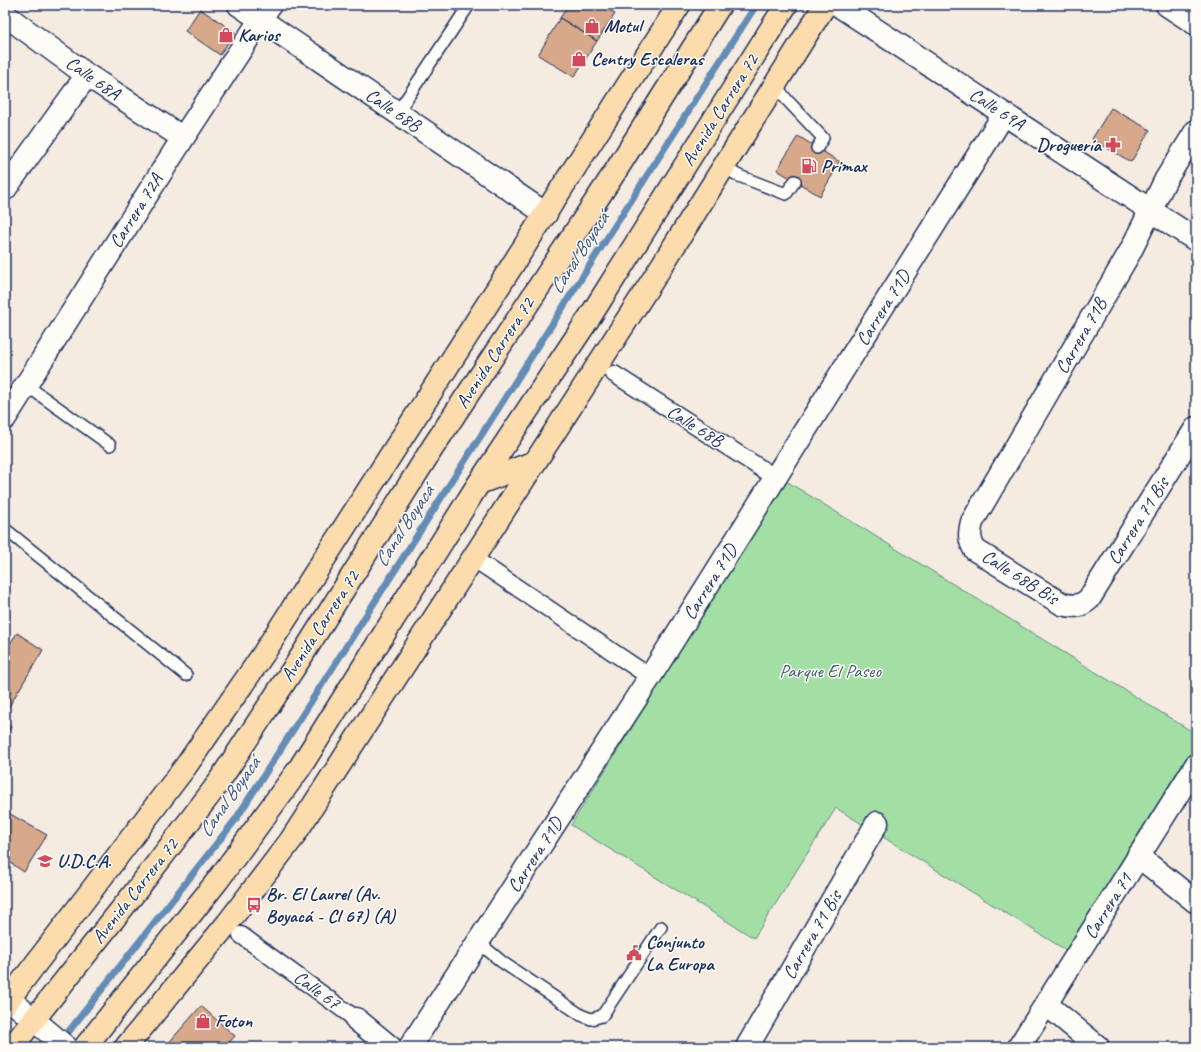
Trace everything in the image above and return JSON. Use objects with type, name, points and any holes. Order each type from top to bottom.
[{"type":"highway","name":"Avenida Carrera 72","points":[[7,1002],[181,772],[262,656],[679,5]]},
{"type":"highway","name":"Avenida Carrera 72","points":[[11,1045],[39,1024],[132,896],[214,789],[301,657],[434,447],[615,172],[720,5]]},
{"type":"highway","name":"Avenida Carrera 72","points":[[85,1047],[218,880],[299,769],[478,483],[591,315],[786,5]]},
{"type":"highway","name":"Avenida Carrera 72","points":[[126,1047],[227,924],[291,840],[535,462],[825,5]]},
{"type":"highway","points":[[478,483],[535,462]]},
{"type":"street","name":"Calle 68B","points":[[239,5],[266,12],[397,113],[546,214]]},
{"type":"street","name":"Calle 69A","points":[[838,5],[1196,240]]},
{"type":"street","points":[[1167,5],[1196,24]]},
{"type":"street","name":"Carrera 72A","points":[[5,418],[183,138],[266,12]]},
{"type":"street","name":"Calle 68A","points":[[5,15],[87,75],[183,138]]},
{"type":"street","points":[[5,189],[87,75]]},
{"type":"street","name":"Carrera 71D","points":[[410,1047],[650,677],[1004,114]]},
{"type":"street","name":"Carrera 71B","points":[[970,542],[969,534],[972,522],[1130,252],[1166,179],[1196,130]]},
{"type":"street","name":"Calle 68B","points":[[614,374],[776,478]]},
{"type":"street","name":"Carrera 71 Bis","points":[[1074,607],[1082,605],[1089,599],[1196,428]]},
{"type":"street","name":"Calle 68B Bis","points":[[970,542],[976,550],[1062,604],[1074,607]]},
{"type":"street","points":[[473,558],[650,677]]},
{"type":"street","name":"Carrera 71","points":[[1019,1047],[1196,764]]},
{"type":"street","name":"Carrera 71 Bis","points":[[747,1047],[877,823]]},
{"type":"street","points":[[1138,856],[1196,902]]},
{"type":"street","name":"Calle 67","points":[[242,934],[356,1019],[390,1047]]},
{"type":"street","points":[[7,1002],[39,1024],[66,1047]]},
{"type":"street","points":[[1046,1004],[1098,1047]]},
{"type":"lane","points":[[397,113],[469,5]]},
{"type":"lane","points":[[775,85],[823,138],[817,148]]},
{"type":"lane","points":[[724,166],[739,176],[786,194],[795,181]]},
{"type":"lane","points":[[26,385],[110,445]]},
{"type":"lane","points":[[5,529],[186,675]]},
{"type":"lane","points":[[478,942],[502,962],[581,1016],[591,1019],[602,1016],[661,927]]},
{"type":"green space","name":"Parque El Paseo","points":[[786,481],[1196,734],[1196,748],[1069,952],[836,808],[754,938],[571,825]]},
{"type":"building","points":[[568,5],[601,5],[615,14],[597,41],[560,18]]},
{"type":"building","points":[[200,9],[235,32],[220,55],[185,31]]},
{"type":"building","points":[[560,18],[597,41],[574,77],[538,55]]},
{"type":"building","points":[[1111,108],[1150,130],[1131,162],[1092,139]]},
{"type":"building","name":"Primax","points":[[798,136],[840,162],[820,196],[777,170]]},
{"type":"building","points":[[17,633],[43,650],[5,713],[5,651]]},
{"type":"building","points":[[5,723],[11,727],[5,737]]},
{"type":"building","points":[[5,811],[47,835],[24,872],[5,859]]},
{"type":"building","name":"Foton","points":[[201,1006],[235,1036],[225,1047],[165,1047]]},
{"type":"waterway","name":"Canal Boyacá","points":[[62,1040],[236,819],[756,5]]},
{"type":"place","name":"Motul","points":[[592,26]]},
{"type":"place","name":"Karios","points":[[226,35]]},
{"type":"place","name":"Centry Escaleras","points":[[579,59]]},
{"type":"place","name":"Droguería","points":[[1113,145]]},
{"type":"place","name":"Primax","points":[[809,166]]},
{"type":"place","name":"U.D.C.A.","points":[[45,861]]},
{"type":"place","name":"Br. El Laurel (Av. Boyacá - Cl 67) (A)","points":[[254,905]]},
{"type":"place","name":"Conjunto La Europa","points":[[634,953]]},
{"type":"place","name":"Foton","points":[[203,1021]]}]
